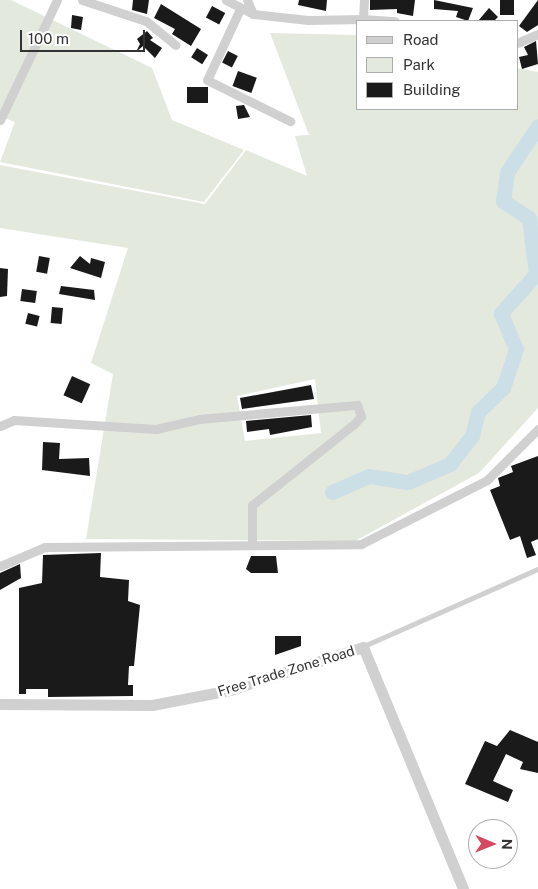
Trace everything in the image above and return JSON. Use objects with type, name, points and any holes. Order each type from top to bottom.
[{"type":"street","points":[[0,120],[57,0]]},
{"type":"street","points":[[82,0],[146,21],[176,46]]},
{"type":"street","points":[[226,0],[240,9],[253,14],[379,20]]},
{"type":"street","points":[[247,0],[253,14]]},
{"type":"street","points":[[363,19],[364,0]]},
{"type":"street","points":[[240,9],[207,80],[290,121]]},
{"type":"street","points":[[518,43],[538,34]]},
{"type":"street","points":[[0,426],[14,420],[156,429],[199,419],[357,405],[362,416],[354,424],[252,505],[252,545]]},
{"type":"street","points":[[0,566],[45,547],[361,544],[486,480],[538,429]]},
{"type":"street","name":"Free Trade Zone Road","points":[[0,704],[152,705],[230,690],[363,647],[463,889]]},
{"type":"lane","name":"Free Trade Zone Road","points":[[363,647],[538,569]]},
{"type":"green space","points":[[0,0],[11,0],[152,68],[172,120],[244,150],[204,202],[0,162],[15,122],[0,116]]},
{"type":"green space","points":[[270,33],[356,35],[356,110],[518,110],[518,68],[538,72],[538,408],[479,473],[355,541],[86,539],[113,374],[91,363],[128,248],[0,228],[0,165],[205,204],[246,150],[307,176],[295,136],[309,135]],"holes":[[[315,379],[321,433],[245,441],[237,396]]]},
{"type":"building","points":[[133,0],[149,0],[147,14],[132,10]]},
{"type":"building","points":[[299,0],[327,0],[326,11],[298,5]]},
{"type":"building","points":[[370,0],[415,0],[413,16],[397,13],[397,9],[370,10]]},
{"type":"building","points":[[434,0],[473,8],[468,20],[456,17],[458,11],[434,9]]},
{"type":"building","points":[[500,0],[514,0],[514,15],[500,15]]},
{"type":"building","points":[[538,0],[538,25],[527,32],[519,26]]},
{"type":"building","points":[[161,4],[201,29],[191,46],[172,34],[175,29],[154,18]]},
{"type":"building","points":[[212,6],[225,13],[219,25],[206,17]]},
{"type":"building","points":[[489,8],[498,17],[495,20],[479,20]]},
{"type":"building","points":[[72,15],[83,17],[81,30],[71,28]]},
{"type":"building","points":[[147,31],[153,38],[150,40],[162,48],[155,58],[143,46],[136,52],[140,44],[137,39]]},
{"type":"building","points":[[536,41],[538,64],[522,69],[519,57],[528,55],[524,47]]},
{"type":"building","points":[[197,48],[208,55],[202,64],[191,57]]},
{"type":"building","points":[[228,51],[238,56],[232,68],[222,63]]},
{"type":"building","points":[[238,71],[257,78],[251,93],[233,86]]},
{"type":"building","points":[[187,87],[208,87],[208,103],[187,103]]},
{"type":"building","points":[[244,105],[250,117],[238,119],[236,106]]},
{"type":"building","points":[[39,256],[50,258],[47,274],[36,272]]},
{"type":"building","points":[[80,256],[90,264],[91,258],[105,262],[101,278],[70,268]]},
{"type":"building","points":[[0,268],[8,269],[7,296],[0,297]]},
{"type":"building","points":[[61,286],[94,290],[95,300],[59,294]]},
{"type":"building","points":[[22,289],[37,291],[35,303],[20,301]]},
{"type":"building","points":[[52,307],[63,308],[62,324],[51,323]]},
{"type":"building","points":[[28,313],[40,316],[37,327],[25,324]]},
{"type":"building","points":[[72,376],[90,384],[82,403],[63,395]]},
{"type":"building","points":[[311,385],[314,399],[242,409],[240,398]]},
{"type":"building","points":[[311,415],[312,427],[270,435],[269,429],[247,432],[246,421]]},
{"type":"building","points":[[43,442],[60,443],[59,459],[89,458],[90,476],[42,470]]},
{"type":"building","points":[[538,456],[538,539],[531,542],[536,555],[527,558],[520,536],[510,540],[490,490],[500,486],[498,478],[513,472],[511,466]]},
{"type":"building","points":[[101,553],[100,577],[129,580],[128,601],[140,605],[134,666],[129,666],[128,685],[133,685],[133,696],[48,697],[48,689],[26,689],[26,694],[19,694],[19,588],[42,583],[43,555]]},
{"type":"building","points":[[251,556],[276,556],[278,573],[251,573],[246,569]]},
{"type":"building","points":[[20,564],[21,578],[0,590],[0,573]]},
{"type":"building","points":[[275,636],[301,636],[301,646],[275,655]]},
{"type":"building","points":[[510,730],[538,742],[538,773],[520,769],[523,762],[506,754],[493,781],[513,790],[508,802],[465,784],[485,741],[497,746]]},
{"type":"waterway","points":[[332,492],[369,476],[408,482],[450,464],[472,436],[478,412],[503,388],[516,349],[501,313],[536,274],[529,218],[503,201],[507,172],[538,126]]}]
